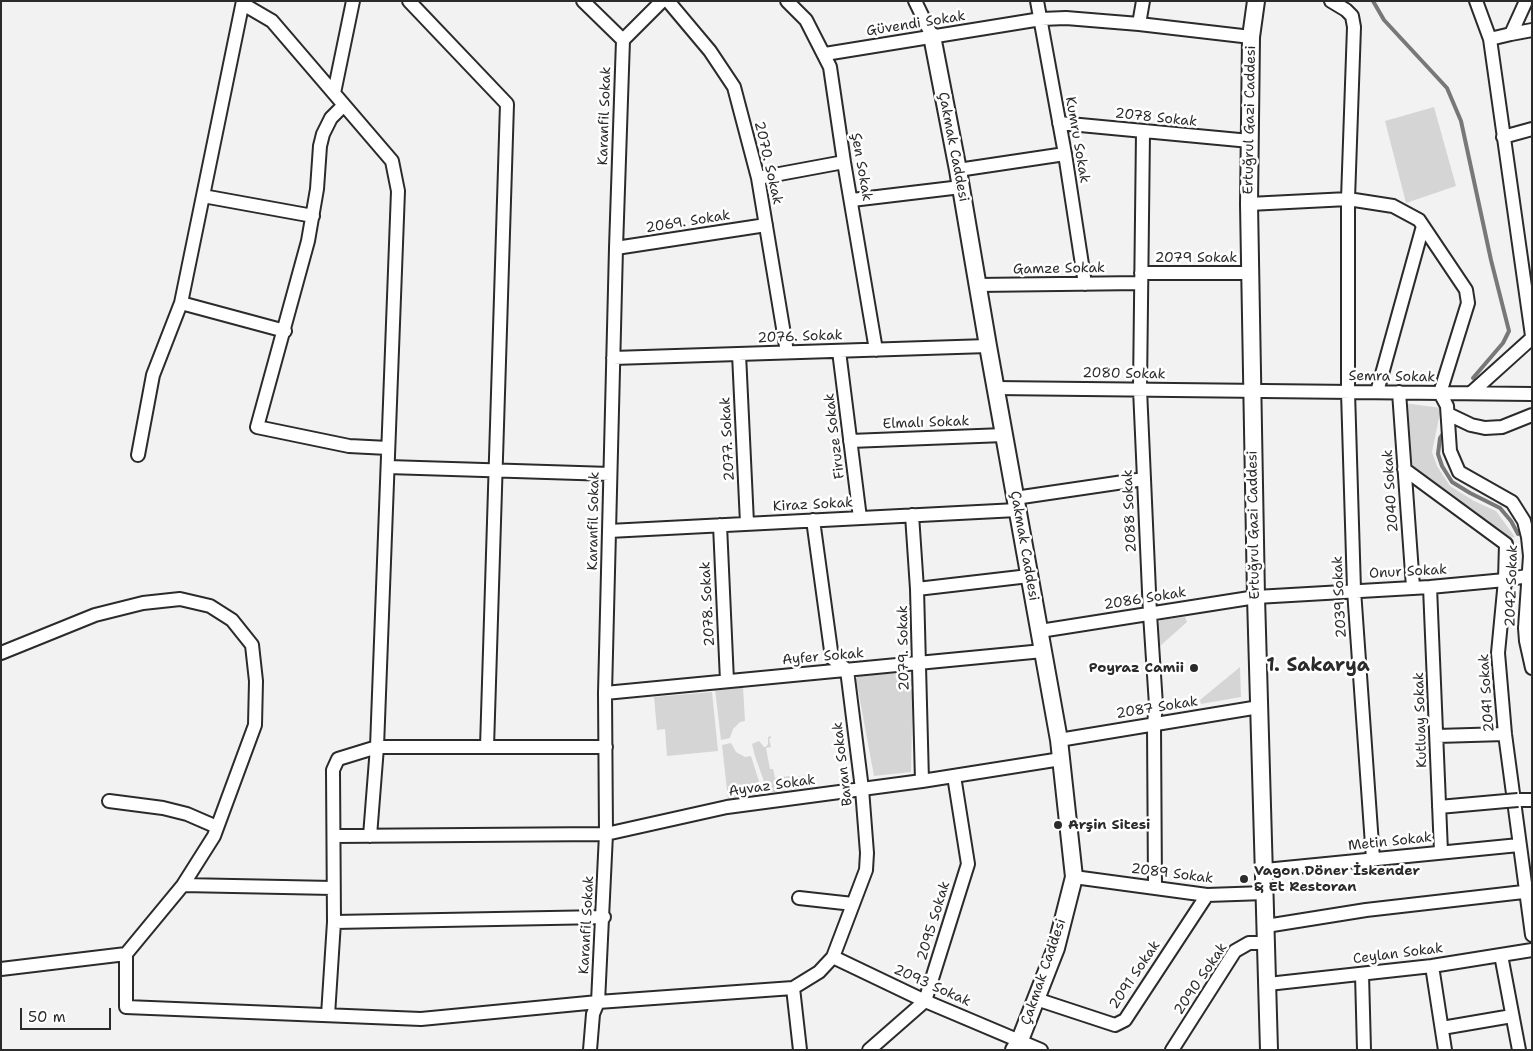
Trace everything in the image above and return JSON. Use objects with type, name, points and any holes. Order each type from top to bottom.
[{"type":"main road","name":"Ertuğrul Gazi Caddesi","points":[[1256,1],[1251,37],[1249,204],[1256,597],[1269,1050]]},
{"type":"main road","name":"Çakmak Caddesi","points":[[932,36],[958,170],[995,388],[1059,740],[1074,877],[1056,948],[1017,1045]]},
{"type":"street","points":[[334,93],[353,1]]},
{"type":"street","points":[[583,1],[623,40],[662,1]]},
{"type":"street","name":"2070. Sokak","points":[[668,1],[710,51],[734,87],[758,178],[787,352]]},
{"type":"street","name":"Şen Sokak","points":[[787,1],[806,20],[830,67],[876,350]]},
{"type":"street","points":[[914,1],[932,36]]},
{"type":"street","name":"Kumru Sokak","points":[[1037,1],[1065,154],[1085,284]]},
{"type":"street","points":[[1139,24],[1143,1]]},
{"type":"street","name":"2039 Sokak","points":[[1332,1],[1352,16],[1354,27],[1348,199],[1348,392],[1354,590],[1373,860]]},
{"type":"street","points":[[1471,393],[1532,337],[1490,39],[1476,1]]},
{"type":"street","points":[[1511,34],[1526,1]]},
{"type":"street","points":[[138,455],[153,375],[181,304],[243,3],[272,21],[392,162],[398,191],[376,748],[370,836]]},
{"type":"street","points":[[415,3],[507,104],[486,747]]},
{"type":"street","name":"Güvendi Sokak","points":[[824,54],[1041,19],[1066,18],[1251,37]]},
{"type":"street","points":[[1490,39],[1532,30]]},
{"type":"street","name":"Karanfil Sokak","points":[[590,1050],[593,1014],[598,1002],[604,917],[606,834],[605,693],[623,40]]},
{"type":"street","points":[[344,104],[331,118],[323,134],[320,146],[317,189],[308,241],[257,427],[349,446],[388,448]]},
{"type":"street","name":"2078 Sokak","points":[[1059,123],[1250,141]]},
{"type":"street","points":[[1503,137],[1532,129]]},
{"type":"street","name":"2088 Sokak","points":[[1143,132],[1140,389],[1156,705],[1154,724],[1155,888]]},
{"type":"street","points":[[958,170],[1065,154]]},
{"type":"street","points":[[758,178],[844,162]]},
{"type":"street","points":[[852,200],[960,187]]},
{"type":"street","points":[[203,196],[313,216]]},
{"type":"street","points":[[1249,204],[1348,199],[1393,206],[1419,220],[1466,290],[1468,304],[1440,393]]},
{"type":"street","name":"2069. Sokak","points":[[616,248],[766,225]]},
{"type":"street","points":[[1377,392],[1423,226]]},
{"type":"street","name":"2079 Sokak","points":[[1141,278],[1250,273]]},
{"type":"street","name":"Gamze Sokak","points":[[977,285],[1085,284],[1141,278]]},
{"type":"street","points":[[181,304],[284,331]]},
{"type":"street","name":"2076. Sokak","points":[[613,358],[988,346]]},
{"type":"street","name":"Firuze Sokak","points":[[840,351],[860,518]]},
{"type":"street","name":"2077. Sokak","points":[[739,354],[747,523]]},
{"type":"street","name":"2080 Sokak","points":[[995,388],[1252,391]]},
{"type":"street","name":"Semra Sokak","points":[[1252,391],[1532,394]]},
{"type":"street","name":"2040 Sokak","points":[[1399,392],[1413,588]]},
{"type":"street","name":"2042 Sokak","points":[[1440,393],[1447,406],[1450,451],[1459,472],[1512,502],[1528,520],[1530,556],[1528,627],[1532,668]]},
{"type":"street","points":[[1448,414],[1470,425],[1485,428],[1502,426],[1532,415]]},
{"type":"street","name":"Elmalı Sokak","points":[[850,441],[1004,435]]},
{"type":"street","points":[[388,466],[610,474]]},
{"type":"street","name":"2041 Sokak","points":[[1404,469],[1506,544],[1505,580],[1498,653],[1505,734],[1519,845],[1529,891],[1532,935]]},
{"type":"street","name":"Kiraz Sokak","points":[[609,531],[912,515],[1016,504],[1144,479]]},
{"type":"street","name":"2079. Sokak","points":[[912,515],[917,589],[922,781]]},
{"type":"street","points":[[813,520],[832,658],[847,670]]},
{"type":"street","name":"2078. Sokak","points":[[720,525],[727,681]]},
{"type":"street","points":[[917,589],[1029,576]]},
{"type":"street","name":"Onur Sokak","points":[[1256,597],[1413,588],[1530,576]]},
{"type":"street","name":"Kutluay Sokak","points":[[1430,586],[1442,852]]},
{"type":"street","name":"2086 Sokak","points":[[1040,631],[1256,597]]},
{"type":"street","points":[[1,653],[95,615],[143,603],[180,599],[210,606],[232,620],[252,646],[256,681],[254,725],[214,836],[183,885],[126,954],[126,1007],[421,1019],[598,1002],[793,988],[800,1050]]},
{"type":"street","name":"Ayfer Sokak","points":[[605,693],[1043,652]]},
{"type":"street","name":"Baran Sokak","points":[[793,988],[820,972],[833,957],[866,870],[867,853],[862,789],[847,670]]},
{"type":"street","name":"2087 Sokak","points":[[1059,740],[1259,707]]},
{"type":"street","points":[[1437,736],[1505,734]]},
{"type":"street","points":[[328,1015],[334,922],[333,770],[338,759],[376,748],[606,747]]},
{"type":"street","name":"Ayvaz Sokak","points":[[334,836],[606,834],[727,807],[922,781],[1061,759]]},
{"type":"street","name":"2095 Sokak","points":[[926,1001],[968,864],[954,776]]},
{"type":"street","points":[[1440,807],[1512,800],[1532,800]]},
{"type":"street","points":[[109,801],[179,812],[217,827]]},
{"type":"street","name":"Metin Sokak","points":[[1265,870],[1519,845]]},
{"type":"street","name":"2089 Sokak","points":[[1074,877],[1207,895],[1265,893]]},
{"type":"street","points":[[183,885],[334,888]]},
{"type":"street","points":[[1266,926],[1366,910],[1529,891]]},
{"type":"street","name":"2091 Sokak","points":[[1036,1000],[1115,1025],[1125,1020],[1207,895]]},
{"type":"street","points":[[799,898],[853,904]]},
{"type":"street","points":[[334,922],[604,917]]},
{"type":"street","name":"2090 Sokak","points":[[1172,1050],[1235,951],[1249,943],[1266,943]]},
{"type":"street","name":"Ceylan Sokak","points":[[1268,984],[1432,966],[1532,950]]},
{"type":"street","points":[[1,969],[126,954]]},
{"type":"street","points":[[1501,955],[1519,1050]]},
{"type":"street","name":"2093 Sokak","points":[[833,957],[1017,1045],[1041,1050]]},
{"type":"street","points":[[1432,966],[1445,1050]]},
{"type":"street","points":[[1362,974],[1364,1050]]},
{"type":"street","points":[[869,1050],[926,1001]]},
{"type":"street","points":[[1442,1028],[1512,1016]]},
{"type":"shaded area","points":[[1434,107],[1456,186],[1406,203],[1385,121]]},
{"type":"shaded area","points":[[1404,403],[1441,408],[1432,452],[1437,466],[1450,486],[1474,501],[1496,511],[1515,537],[1504,539],[1409,466]]},
{"type":"shaded area","points":[[1185,617],[1187,622],[1159,647],[1157,625],[1161,620]]},
{"type":"shaded area","points":[[1240,667],[1241,697],[1201,704],[1200,700]]},
{"type":"shaded area","points":[[913,673],[911,772],[874,776],[856,679],[858,675]]},
{"type":"shaded area","points":[[743,686],[745,721],[740,722],[733,729],[730,738],[721,740],[715,689]]},
{"type":"shaded area","points":[[712,692],[718,751],[667,756],[665,729],[657,730],[654,697]]},
{"type":"shaded area","points":[[771,736],[769,739],[771,747],[766,748],[770,769],[773,769],[775,778],[790,776],[792,778],[812,774],[814,786],[768,793],[752,744],[759,741],[766,747],[768,737]]},
{"type":"shaded area","points":[[731,743],[736,752],[745,757],[751,756],[763,794],[728,799],[722,745]]},
{"type":"waterway","points":[[1373,1],[1384,20],[1447,88],[1461,121],[1491,260],[1509,331],[1503,343],[1473,378]]},
{"type":"waterway","points":[[1444,432],[1440,438],[1438,454],[1442,466],[1452,482],[1500,508],[1511,521],[1518,534]]},
{"type":"place","name":"Poyraz Camii","points":[[1194,668]]},
{"type":"place","name":"Arşin Sitesi","points":[[1058,825]]},
{"type":"place","name":"Vagon Döner İskender & Et Restoran","points":[[1244,879]]},
{"type":"district","name":"1. Sakarya","points":[[1318,666]]}]
